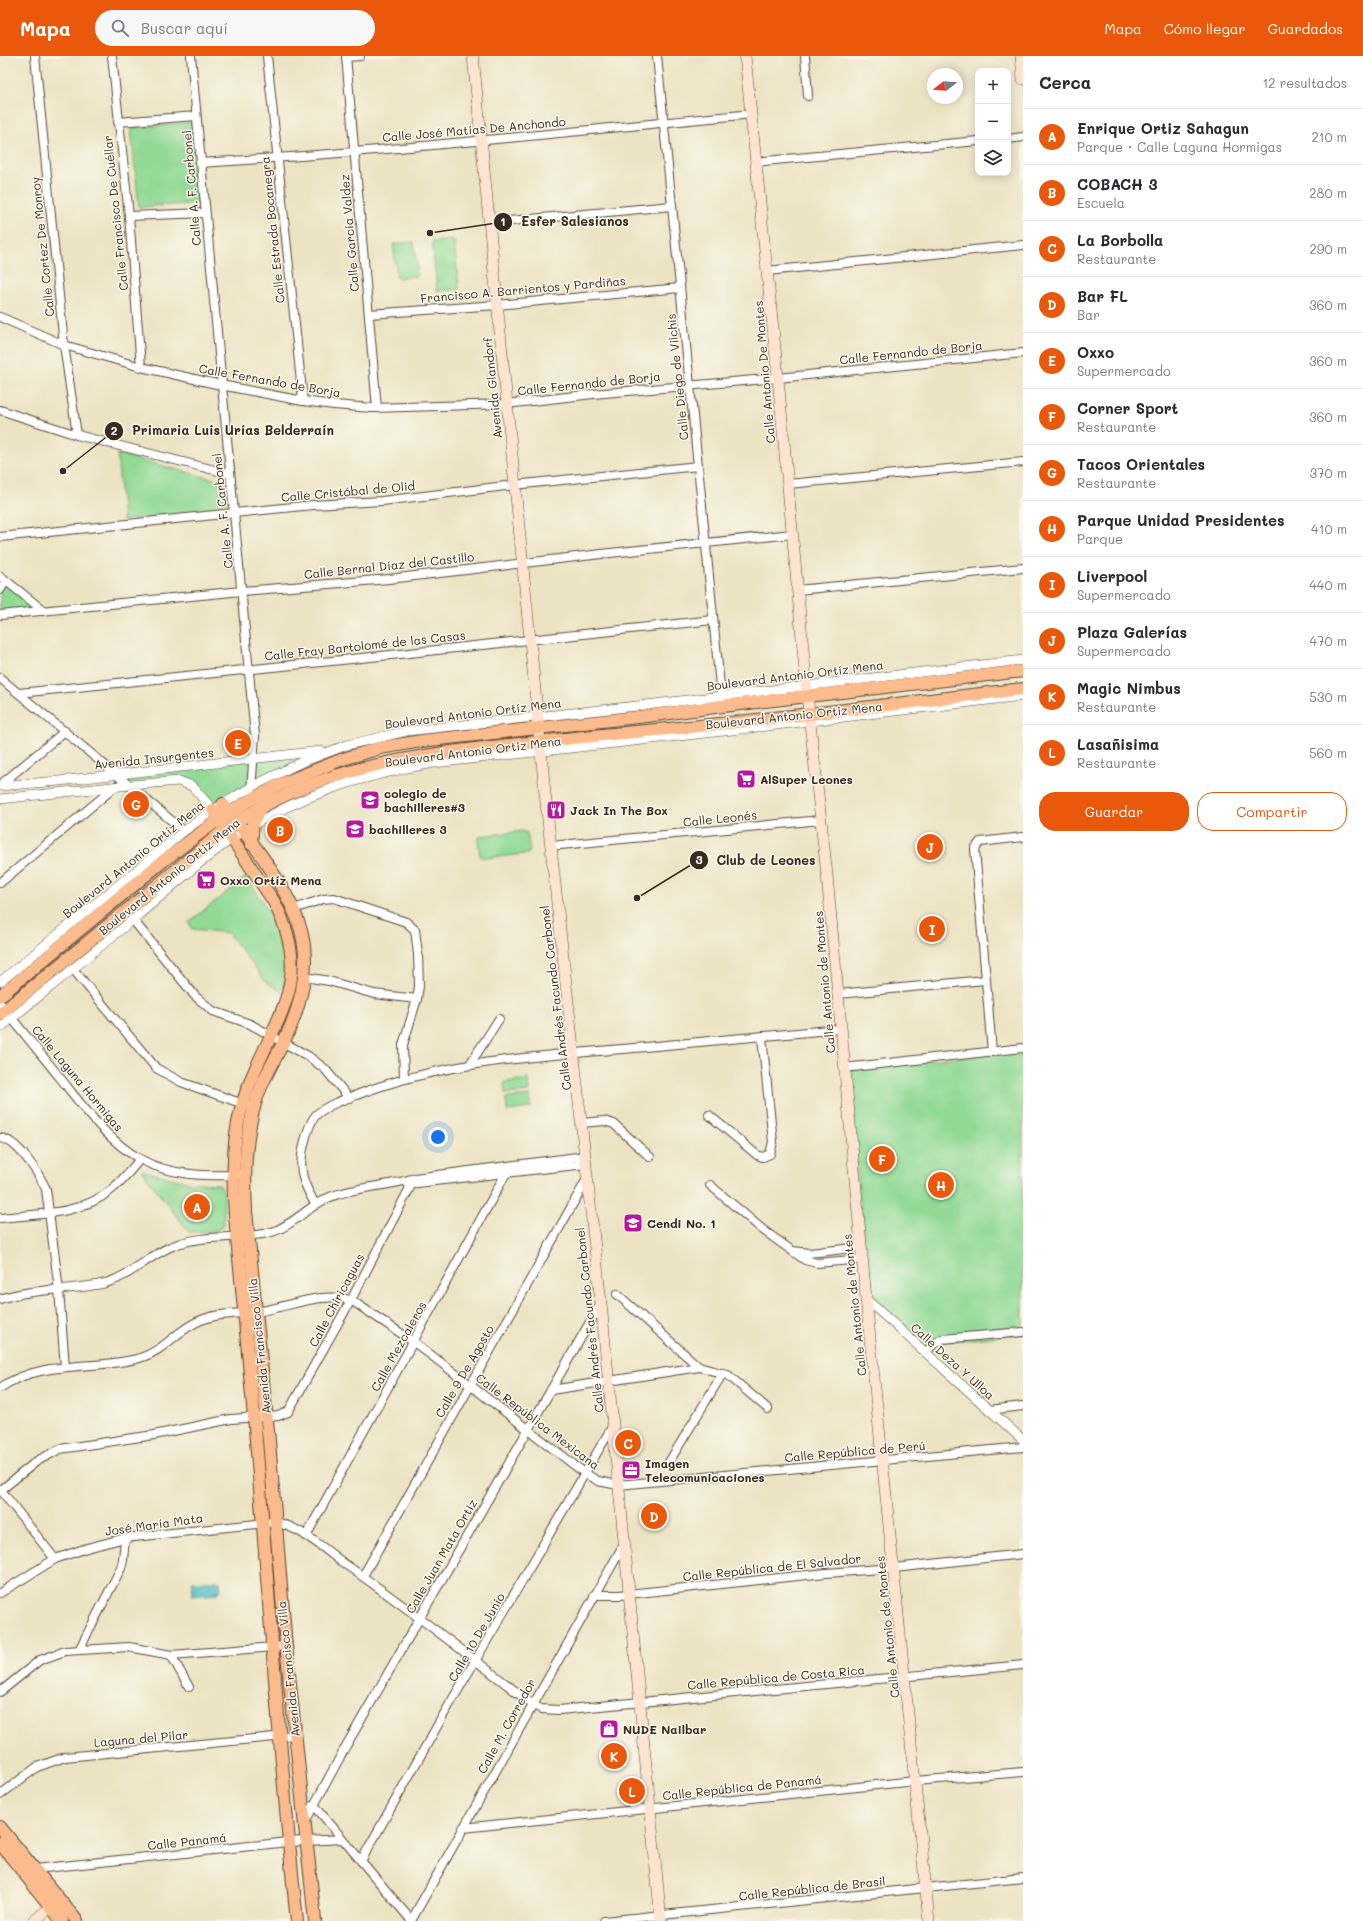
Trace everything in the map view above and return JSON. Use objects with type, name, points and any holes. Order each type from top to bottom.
[{"type":"main road","name":"Avenida Glandorf","points":[[473,56],[496,304],[539,722]]},
{"type":"main road","name":"Calle Antonio De Montes","points":[[745,56],[778,378],[807,692]]},
{"type":"main road","points":[[1021,56],[1023,79]]},
{"type":"main road","name":"Boulevard Antonio Ortiz Mena","points":[[4,1011],[232,822],[250,800],[281,784],[322,766],[380,748],[539,722],[647,711],[723,706],[807,692],[898,680],[1023,672]]},
{"type":"main road","name":"Boulevard Antonio Ortiz Mena","points":[[0,996],[163,861],[260,808],[319,782],[377,764],[428,754],[541,746],[810,717],[1023,689]]},
{"type":"main road","name":"Calle Antonio de Montes","points":[[807,692],[821,820],[866,1299],[929,1921]]},
{"type":"main road","name":"Calle Andrés Facundo Carbonel","points":[[539,722],[550,846],[601,1303],[661,1918]]},
{"type":"main road","points":[[232,822],[260,808]]},
{"type":"main road","name":"Avenida Francisco Villa","points":[[232,822],[251,844],[282,888],[294,909],[299,922],[304,947],[305,977],[296,1014],[263,1083],[254,1107],[239,1175]]},
{"type":"main road","name":"Avenida Francisco Villa","points":[[232,822],[286,926],[293,965],[290,989],[286,1003],[256,1068],[242,1105],[235,1141],[250,1312],[254,1417],[272,1648],[288,1842],[297,1921]]},
{"type":"main road","name":"Avenida Francisco Villa","points":[[250,1312],[266,1416],[286,1646],[304,1824],[316,1921]]},
{"type":"main road","points":[[0,1827],[35,1869],[55,1903],[62,1921]]},
{"type":"main road","points":[[0,1843],[55,1903],[78,1921]]},
{"type":"main road","points":[[34,1921],[55,1903]]},
{"type":"street","name":"Calle Cortez De Monroy","points":[[35,56],[64,345],[77,435]]},
{"type":"street","name":"Calle Francisco De Cuéllar","points":[[112,56],[129,216],[141,367]]},
{"type":"street","name":"Calle A. F. Carbonel","points":[[191,56],[221,385],[250,668],[255,736],[255,758],[248,814]]},
{"type":"street","name":"Calle Estrada Bocanegra","points":[[267,56],[303,401]]},
{"type":"street","points":[[346,57],[360,56]]},
{"type":"street","name":"Calle Diego de Vilchis","points":[[657,56],[721,696]]},
{"type":"street","points":[[805,56],[808,96]]},
{"type":"street","name":"Calle García Valdez","points":[[346,57],[377,408]]},
{"type":"street","name":"Calle José Matías De Anchondo","points":[[200,163],[480,141],[751,114]]},
{"type":"street","points":[[118,122],[196,116]]},
{"type":"street","points":[[1011,139],[1023,137]]},
{"type":"street","points":[[755,162],[975,141]]},
{"type":"street","points":[[488,222],[672,206]]},
{"type":"street","points":[[129,216],[205,213]]},
{"type":"street","points":[[767,271],[1023,245]]},
{"type":"street","name":"Francisco A. Barrientos y Pardiñas","points":[[369,314],[680,288]]},
{"type":"street","name":"Calle Fernando de Borja","points":[[0,317],[64,345],[141,367],[303,401],[377,408],[506,404],[593,394],[778,378],[1023,353]]},
{"type":"street","points":[[0,410],[77,435],[230,474]]},
{"type":"street","points":[[788,484],[1023,462]]},
{"type":"street","name":"Calle Cristóbal de Olid","points":[[0,537],[382,501],[514,485],[698,466]]},
{"type":"street","name":"Calle Bernal Díaz del Castillo","points":[[0,615],[44,612],[242,591],[389,579],[522,562],[792,534]]},
{"type":"street","points":[[797,590],[1023,568]]},
{"type":"street","points":[[0,590],[3,579],[44,612]]},
{"type":"street","name":"Calle Fray Bartolomé de las Casas","points":[[19,693],[713,620]]},
{"type":"street","name":"Boulevard Antonio Ortíz Mena","points":[[898,680],[1023,660]]},
{"type":"street","points":[[0,679],[19,693],[184,831]]},
{"type":"street","name":"Boulevard Antonio Ortíz Mena","points":[[647,711],[721,696],[807,692]]},
{"type":"street","points":[[810,717],[1023,696]]},
{"type":"street","name":"Boulevard Antonio Ortíz Mena","points":[[0,982],[184,831],[232,822],[251,787],[302,762],[335,749],[407,731],[539,722]]},
{"type":"street","points":[[0,785],[65,731]]},
{"type":"street","points":[[0,1028],[4,1011],[73,969],[133,920],[199,864],[232,822],[350,782],[384,773],[434,763],[541,746]]},
{"type":"street","name":"Avenida Insurgentes","points":[[0,785],[117,774],[335,749]]},
{"type":"street","name":"Avenida Insurgentes","points":[[0,799],[170,781],[186,782],[232,822]]},
{"type":"street","points":[[0,883],[116,786]]},
{"type":"street","name":"Calle Leonés","points":[[550,846],[821,820]]},
{"type":"street","points":[[992,1052],[975,849],[980,842],[1023,837]]},
{"type":"street","points":[[294,909],[323,899],[334,898],[400,919],[411,924],[416,933],[419,986],[418,999],[404,1041],[404,1078]]},
{"type":"street","points":[[133,920],[195,996],[207,1007],[250,1024],[316,1061],[333,1078],[349,1098]]},
{"type":"street","points":[[73,969],[156,1068],[181,1082],[242,1105],[254,1107]]},
{"type":"street","points":[[305,977],[330,981],[374,994],[418,999]]},
{"type":"street","points":[[838,994],[985,980]]},
{"type":"street","name":"Calle Laguna Hormigas","points":[[4,1011],[99,1124],[117,1143],[140,1159],[162,1168],[183,1173],[239,1175]]},
{"type":"street","points":[[470,1064],[499,1019]]},
{"type":"street","points":[[315,1204],[306,1186],[301,1171],[302,1156],[308,1132],[318,1114],[349,1098],[404,1078],[470,1064],[840,1029]]},
{"type":"street","points":[[709,1115],[757,1155],[763,1157],[770,1154],[772,1142],[762,1037]]},
{"type":"street","points":[[844,1068],[1023,1048]]},
{"type":"street","points":[[582,1123],[604,1121],[614,1124],[650,1157]]},
{"type":"street","points":[[0,1138],[7,1140],[17,1147],[41,1179],[48,1196],[66,1367]]},
{"type":"street","points":[[0,1218],[50,1213],[80,1207],[102,1196],[119,1184],[140,1159]]},
{"type":"street","points":[[413,1182],[510,1166],[586,1160]]},
{"type":"street","points":[[0,1299],[16,1295],[94,1285],[117,1279],[166,1249],[183,1242],[243,1237],[279,1230],[315,1204],[342,1192],[402,1182],[506,1174],[586,1160]]},
{"type":"street","name":"Calle Mezcaleros","points":[[306,1536],[510,1166]]},
{"type":"street","name":"Calle 9 De Agosto","points":[[363,1576],[588,1178]]},
{"type":"street","name":"Calle Chiricaguas","points":[[0,1489],[37,1461],[60,1449],[154,1435],[231,1418],[281,1416],[290,1410],[351,1300],[413,1182]]},
{"type":"street","points":[[710,1185],[790,1250],[809,1262],[863,1259]]},
{"type":"street","points":[[790,1250],[810,1253],[861,1247]]},
{"type":"street","points":[[617,1294],[699,1367]]},
{"type":"street","points":[[0,1388],[28,1373],[140,1358],[159,1350],[198,1321],[213,1317],[323,1299],[351,1300]]},
{"type":"street","name":"Calle Deza Y Ulloa","points":[[866,1299],[1023,1440]]},
{"type":"street","name":"Calle República Mexicana","points":[[351,1300],[414,1342],[586,1474],[598,1481],[618,1485]]},
{"type":"street","name":"Calle Juan Mata Ortiz","points":[[304,1824],[419,1618],[601,1303]]},
{"type":"street","points":[[926,1352],[942,1339],[1023,1332]]},
{"type":"street","points":[[551,1390],[699,1367],[723,1373],[731,1377],[768,1409]]},
{"type":"street","points":[[669,1462],[723,1373]]},
{"type":"street","points":[[989,1410],[1023,1406]]},
{"type":"street","name":"Calle 10 De Junio","points":[[361,1861],[444,1714],[586,1474],[612,1427]]},
{"type":"street","name":"Calle República de Perú","points":[[618,1485],[1023,1447]]},
{"type":"street","points":[[0,1489],[55,1559]]},
{"type":"street","points":[[275,1522],[289,1526],[306,1536],[363,1576],[532,1704]]},
{"type":"street","name":"José María Mata","points":[[0,1593],[55,1559],[87,1548],[125,1538],[275,1522]]},
{"type":"street","points":[[78,1650],[121,1568],[125,1538]]},
{"type":"street","name":"Calle M. Corredor","points":[[411,1920],[624,1544]]},
{"type":"street","name":"Calle República de El Salvador","points":[[594,1595],[629,1594],[819,1573],[894,1568],[1023,1554]]},
{"type":"street","points":[[0,1692],[40,1660],[55,1654],[78,1650],[130,1647],[171,1655],[286,1646]]},
{"type":"street","points":[[171,1655],[189,1687]]},
{"type":"street","name":"Calle República de Costa Rica","points":[[532,1704],[541,1709],[551,1710],[1023,1665]]},
{"type":"street","name":"Laguna del Pilar","points":[[0,1795],[36,1767],[65,1757],[295,1735]]},
{"type":"street","name":"Calle República de Panamá","points":[[463,1828],[915,1781],[1023,1772]]},
{"type":"street","points":[[314,1805],[411,1920]]},
{"type":"street","name":"Calle Panamá","points":[[35,1869],[288,1842],[342,1839]]},
{"type":"street","name":"Calle República de Brasil","points":[[604,1921],[661,1918],[1023,1878]]},
{"type":"green space","points":[[191,122],[194,123],[201,203],[139,207],[131,130],[134,128]]},
{"type":"green space","points":[[454,240],[459,289],[437,291],[432,242]]},
{"type":"green space","points":[[414,242],[418,276],[397,278],[393,244]]},
{"type":"green space","points":[[117,454],[225,482],[228,512],[123,520]]},
{"type":"green space","points":[[6,581],[44,611],[0,615],[0,590]]},
{"type":"green space","points":[[320,753],[253,786],[255,760]]},
{"type":"green space","points":[[253,760],[250,788],[213,810],[186,782],[130,785],[117,774]]},
{"type":"green space","points":[[523,831],[527,833],[530,852],[527,854],[483,858],[480,856],[478,840],[481,836]]},
{"type":"green space","points":[[246,877],[271,917],[283,945],[286,960],[285,976],[281,992],[266,982],[228,933],[192,929],[189,922]]},
{"type":"green space","points":[[1023,1050],[1023,1334],[933,1343],[925,1350],[870,1301],[847,1069]]},
{"type":"green space","points":[[528,1079],[529,1092],[505,1094],[504,1082]]},
{"type":"green space","points":[[530,1096],[531,1108],[507,1111],[506,1098]]},
{"type":"green space","points":[[141,1170],[186,1182],[219,1184],[224,1192],[224,1226],[217,1231],[189,1232]]},
{"type":"water","points":[[216,1580],[216,1582],[220,1582],[221,1591],[217,1591],[217,1594],[193,1596],[192,1582]]},
{"type":"place","name":"Esfer Salesianos","points":[[430,233]]},
{"type":"place","name":"Primaria Luis Urías Belderraín","points":[[63,471]]},
{"type":"place","name":"Oxxo","points":[[238,743]]},
{"type":"place","name":"AlSuper Leones","points":[[746,779]]},
{"type":"place","name":"colegio de bachilleres#3","points":[[370,800]]},
{"type":"place","name":"Tacos Orientales","points":[[136,804]]},
{"type":"place","name":"Jack In The Box","points":[[556,810]]},
{"type":"place","name":"bachilleres 3","points":[[355,829]]},
{"type":"place","name":"COBACH 3","points":[[280,830]]},
{"type":"place","name":"Plaza Galerías","points":[[930,847]]},
{"type":"place","name":"Oxxo Ortíz Mena","points":[[206,880]]},
{"type":"place","name":"Club de Leones","points":[[637,898]]},
{"type":"place","name":"Liverpool","points":[[932,929]]},
{"type":"place","name":"Corner Sport","points":[[882,1159]]},
{"type":"place","name":"Parque Unidad Presidentes","points":[[941,1185]]},
{"type":"place","name":"Enrique Ortiz Sahagun","points":[[197,1207]]},
{"type":"place","name":"Cendi No. 1","points":[[633,1223]]},
{"type":"place","name":"La Borbolla","points":[[628,1443]]},
{"type":"place","name":"Imagen Telecomunicaciones","points":[[631,1470]]},
{"type":"place","name":"Bar FL","points":[[654,1516]]},
{"type":"place","name":"NUDE Nailbar","points":[[609,1729]]},
{"type":"place","name":"Magic Nimbus","points":[[614,1756]]},
{"type":"place","name":"Lasañisima","points":[[632,1791]]}]
